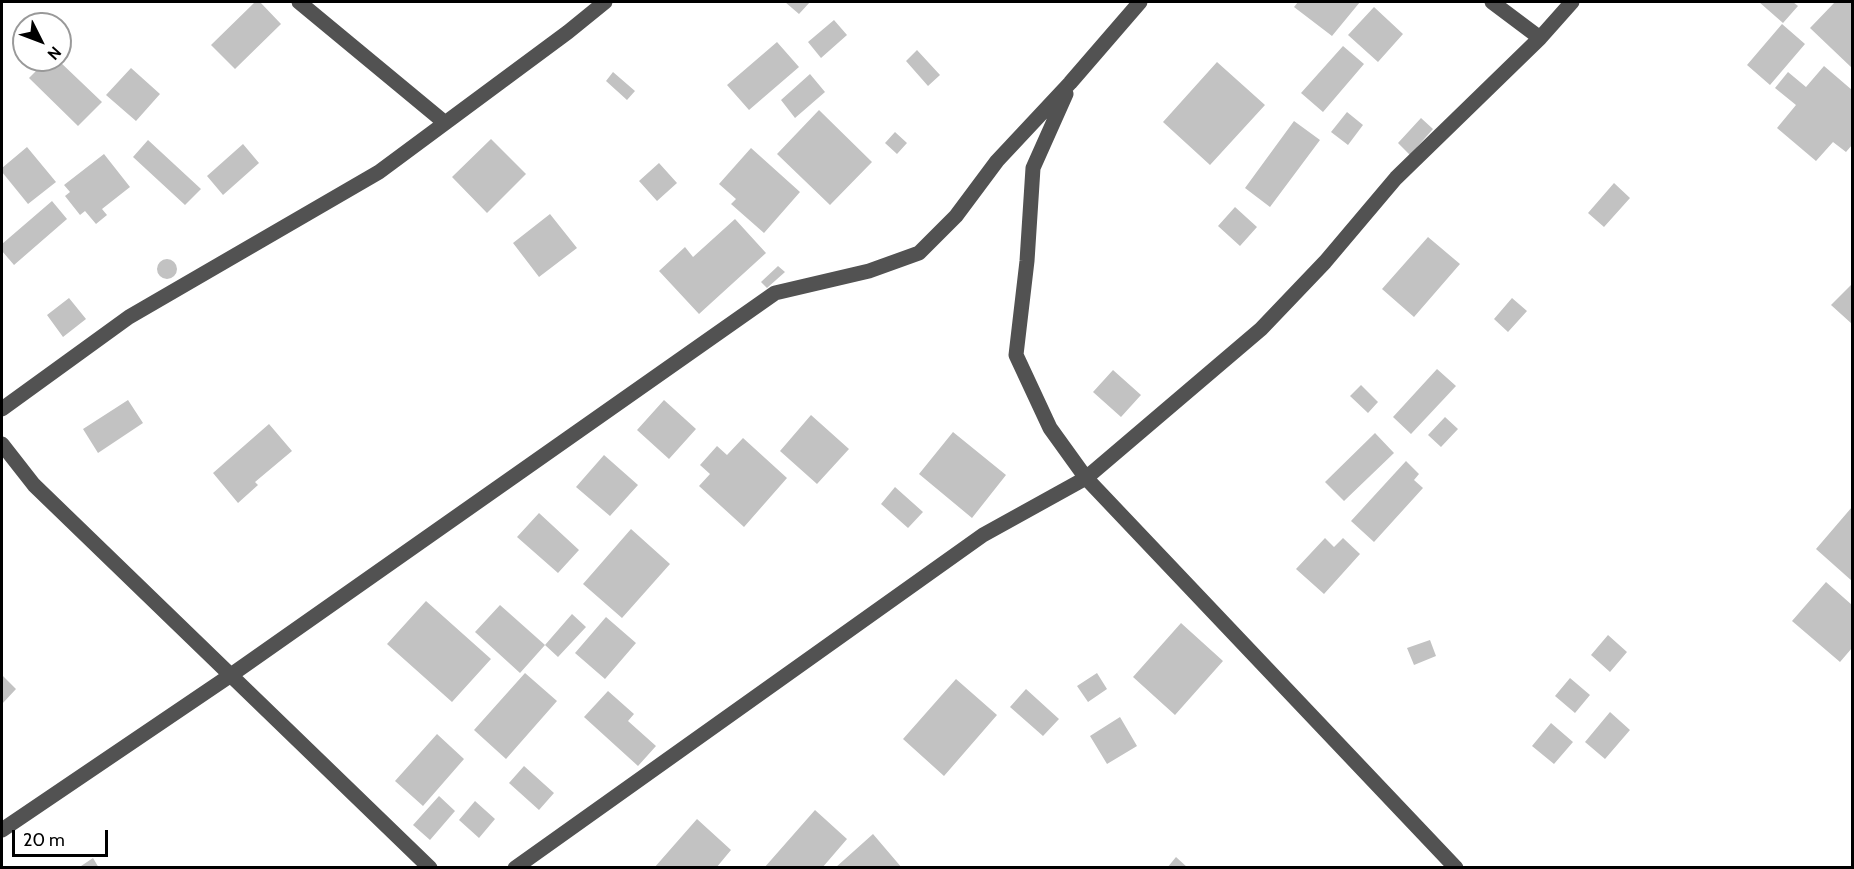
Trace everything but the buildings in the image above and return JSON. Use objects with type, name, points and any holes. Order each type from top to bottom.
[{"type":"street","points":[[299,2],[444,122]]},
{"type":"street","points":[[2,409],[129,317],[379,172],[605,2]]},
{"type":"street","points":[[2,830],[231,675],[775,293],[869,271],[919,253],[956,216],[997,161],[1070,83],[1140,2]]},
{"type":"street","points":[[1492,2],[1540,38]]},
{"type":"street","points":[[515,867],[983,534],[1086,478],[1261,329],[1325,262],[1395,178],[1540,38],[1572,2]]},
{"type":"street","points":[[1070,83],[1033,168],[1016,355],[1050,428],[1086,478],[1456,867]]},
{"type":"street","points":[[2,444],[34,484],[430,867]]}]
